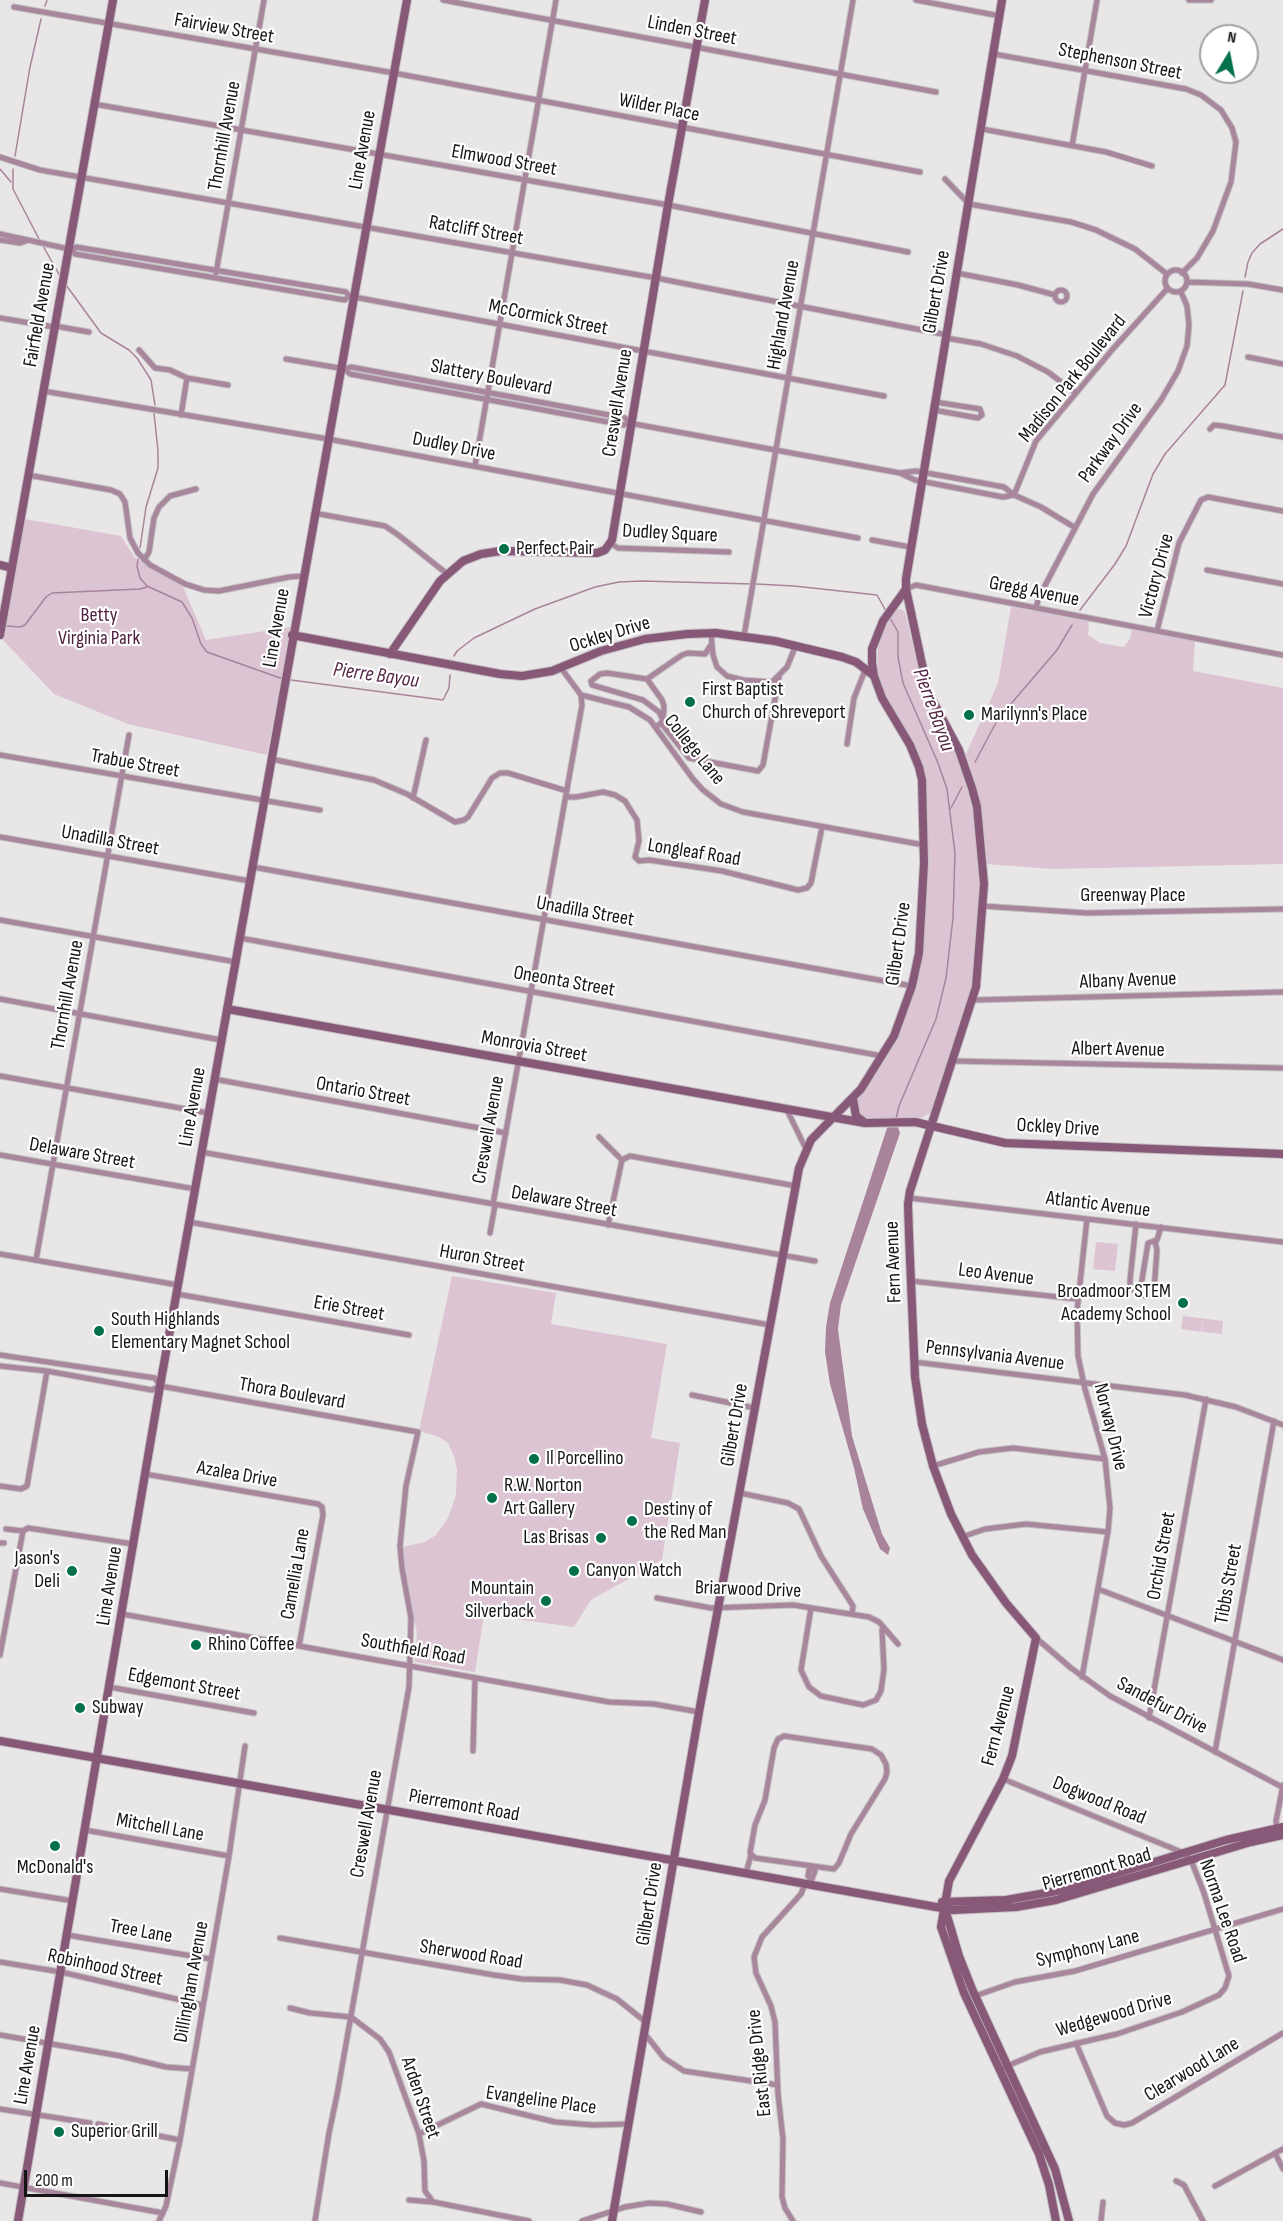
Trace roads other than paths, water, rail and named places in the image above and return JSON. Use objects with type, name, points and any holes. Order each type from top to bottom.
[{"type":"street","name":"Fairfield Avenue","points":[[0,635],[64,274],[71,249],[81,178],[113,0]]},
{"type":"street","name":"Thornhill Avenue","points":[[215,278],[264,0]]},
{"type":"street","name":"Line Avenue","points":[[18,2221],[160,1386],[327,439],[343,369],[352,297],[367,226],[407,0]]},
{"type":"street","name":"Linden Street","points":[[443,0],[936,92]]},
{"type":"street","points":[[475,466],[556,0]]},
{"type":"street","name":"Creswell Avenue","points":[[610,543],[705,0]]},
{"type":"street","name":"Highland Avenue","points":[[744,636],[853,0]]},
{"type":"street","points":[[916,0],[1000,16]]},
{"type":"street","name":"Gilbert Drive","points":[[906,589],[910,548],[1002,0]]},
{"type":"street","points":[[1072,146],[1097,0]]},
{"type":"street","points":[[1190,0],[1211,0]]},
{"type":"street","name":"Fairview Street","points":[[14,7],[394,73]]},
{"type":"street","name":"Stephenson Street","points":[[994,54],[1197,93],[1218,106],[1234,133],[1236,151],[1228,192],[1219,218],[1205,246],[1182,273]]},
{"type":"street","name":"Wilder Place","points":[[394,73],[920,172]]},
{"type":"street","name":"Elmwood Street","points":[[94,104],[668,205],[908,252]]},
{"type":"street","points":[[982,129],[1115,154],[1152,166]]},
{"type":"street","name":"Ratcliff Street","points":[[0,157],[29,168],[81,178],[656,278],[946,336],[1017,356],[1048,372],[1076,393]]},
{"type":"street","points":[[945,179],[969,204],[1071,222],[1096,230],[1135,249],[1167,274]]},
{"type":"street","points":[[0,234],[71,249]]},
{"type":"street","points":[[0,240],[20,243],[26,241]]},
{"type":"street","name":"McCormick Street","points":[[352,297],[345,300],[285,290],[75,254],[71,249],[76,247],[346,292],[352,297],[884,396]]},
{"type":"street","points":[[140,265],[141,258]]},
{"type":"street","points":[[1173,270],[1182,273],[1187,282],[1185,288],[1174,293],[1167,289],[1164,283],[1167,274],[1173,270]]},
{"type":"street","points":[[957,273],[1055,295]]},
{"type":"street","points":[[285,290],[286,282]]},
{"type":"street","points":[[1187,282],[1248,284],[1283,290]]},
{"type":"street","name":"Madison Park Boulevard","points":[[1014,495],[1036,441],[1167,289]]},
{"type":"street","name":"Parkway Drive","points":[[1036,608],[1039,597],[1074,527],[1093,494],[1161,400],[1178,371],[1187,346],[1189,325],[1187,306],[1180,292]]},
{"type":"street","points":[[0,318],[89,332]]},
{"type":"street","points":[[139,350],[155,368],[170,370],[187,378],[228,385]]},
{"type":"street","points":[[1248,357],[1283,363]]},
{"type":"street","name":"Slattery Boulevard","points":[[286,359],[343,369],[350,374],[486,400],[624,425],[631,423]]},
{"type":"street","name":"Slattery Boulevard","points":[[343,369],[351,366],[624,418],[631,423],[922,477],[1004,487],[1014,495],[1041,507],[1074,527]]},
{"type":"street","points":[[181,415],[187,378]]},
{"type":"street","name":"Dudley Drive","points":[[43,392],[327,439],[858,538]]},
{"type":"street","points":[[934,406],[980,409],[982,415]]},
{"type":"street","points":[[1210,429],[1214,425],[1283,437]]},
{"type":"street","points":[[28,475],[111,490],[120,494],[125,502],[130,538],[135,548],[144,560],[185,584],[214,591],[303,576]]},
{"type":"street","name":"Slattery Boulevard","points":[[922,477],[1003,497],[1014,495]]},
{"type":"street","points":[[144,560],[149,552],[154,519],[159,507],[170,496],[196,489]]},
{"type":"street","name":"Victory Drive","points":[[1157,632],[1181,538],[1199,502],[1208,497],[1283,511]]},
{"type":"street","points":[[314,513],[385,526],[446,573]]},
{"type":"street","points":[[872,540],[910,548]]},
{"type":"street","points":[[390,654],[436,585],[446,573],[463,561],[489,552],[508,550],[591,554],[602,551],[610,543]]},
{"type":"street","name":"Dudley Square","points":[[610,543],[618,548],[729,552]]},
{"type":"street","points":[[0,566],[12,568]]},
{"type":"street","points":[[1207,570],[1283,584]]},
{"type":"street","name":"Gregg Avenue","points":[[906,589],[916,585],[1283,655]]},
{"type":"street","points":[[874,676],[872,650],[875,636],[886,615],[906,589]]},
{"type":"street","name":"Fern Avenue","points":[[906,589],[928,692],[958,750],[972,788],[977,807],[983,868],[978,972],[973,1000],[909,1198],[914,1362],[921,1424],[947,1506],[962,1537],[1006,1604],[1036,1638],[1016,1744],[1003,1779],[949,1881],[941,1927],[1040,2154],[1047,2175],[1056,2221]]},
{"type":"street","points":[[711,633],[716,664]]},
{"type":"street","name":"Ockley Drive","points":[[292,635],[508,675],[536,675],[561,668],[601,651],[645,639],[711,633],[796,645],[847,658],[874,676]]},
{"type":"street","points":[[705,654],[711,644]]},
{"type":"street","points":[[779,677],[764,765],[758,771],[689,758],[660,723],[659,712],[643,700],[591,685],[593,678],[600,674],[647,679],[688,653],[705,654],[727,676],[743,680],[772,682],[787,667],[796,645]]},
{"type":"street","points":[[561,668],[581,696]]},
{"type":"street","points":[[848,744],[854,698],[866,669]]},
{"type":"street","name":"Gilbert Drive","points":[[612,2221],[699,1712],[795,1186],[806,1149],[817,1133],[853,1098],[873,1073],[894,1036],[912,986],[921,935],[924,845],[923,790],[919,767],[910,745],[886,708],[874,676]]},
{"type":"street","points":[[647,679],[664,706],[660,723]]},
{"type":"street","name":"Creswell Avenue","points":[[490,1233],[582,705],[581,696]]},
{"type":"street","name":"College Lane","points":[[581,696],[633,709],[650,720],[660,723],[693,779],[721,804],[743,813],[924,845]]},
{"type":"street","name":"Thornhill Avenue","points":[[36,1260],[129,735]]},
{"type":"street","points":[[413,798],[426,740]]},
{"type":"street","name":"Trabue Street","points":[[0,755],[320,810]]},
{"type":"street","name":"Longleaf Road","points":[[271,759],[374,780],[413,798],[449,820],[460,822],[468,817],[492,778],[500,773],[508,773],[576,797],[603,792],[625,801],[634,812],[639,829],[639,841],[634,854],[636,860],[709,869],[798,890],[807,888],[811,883],[822,827]]},
{"type":"street","name":"Unadilla Street","points":[[0,837],[250,881]]},
{"type":"street","name":"Unadilla Street","points":[[253,867],[912,986]]},
{"type":"street","name":"Greenway Place","points":[[982,906],[1087,912],[1283,909]]},
{"type":"street","points":[[0,920],[236,962]]},
{"type":"street","name":"Oneonta Street","points":[[240,938],[882,1056]]},
{"type":"street","name":"Albany Avenue","points":[[973,1000],[1283,992]]},
{"type":"street","points":[[0,999],[221,1040]]},
{"type":"street","name":"Monrovia Street","points":[[227,1009],[834,1117]]},
{"type":"street","name":"Albert Avenue","points":[[953,1061],[1283,1068]]},
{"type":"street","points":[[0,1076],[208,1113]]},
{"type":"street","name":"Ontario Street","points":[[214,1079],[506,1133]]},
{"type":"street","points":[[853,1098],[856,1116],[868,1123]]},
{"type":"street","points":[[786,1108],[806,1149]]},
{"type":"street","name":"Ockley Drive","points":[[834,1117],[868,1123],[911,1122],[983,1138],[1025,1144],[1283,1154]]},
{"type":"street","points":[[599,1137],[622,1160]]},
{"type":"street","name":"Delaware Street","points":[[201,1152],[815,1261]]},
{"type":"street","name":"Delaware Street","points":[[0,1155],[195,1189]]},
{"type":"street","points":[[622,1160],[630,1156],[795,1186]]},
{"type":"street","points":[[608,1225],[622,1160]]},
{"type":"street","name":"Atlantic Avenue","points":[[909,1198],[1283,1242]]},
{"type":"street","name":"Norway Drive","points":[[1082,1677],[1108,1532],[1110,1498],[1105,1459],[1083,1382],[1077,1334],[1077,1299],[1087,1219]]},
{"type":"street","name":"Huron Street","points":[[189,1222],[770,1325]]},
{"type":"street","points":[[1136,1224],[1130,1287],[1145,1296],[1154,1291],[1157,1250],[1155,1241]]},
{"type":"street","points":[[1135,1291],[1141,1286],[1148,1243],[1155,1241],[1160,1235],[1161,1227]]},
{"type":"street","name":"Erie Street","points":[[0,1254],[409,1335]]},
{"type":"street","name":"Leo Avenue","points":[[911,1281],[1077,1299]]},
{"type":"street","name":"Thora Boulevard","points":[[0,1355],[154,1378],[160,1386]]},
{"type":"street","name":"Pennsylvania Avenue","points":[[914,1362],[1162,1391],[1236,1407],[1283,1425]]},
{"type":"street","name":"Thora Boulevard","points":[[0,1365],[152,1390],[160,1386],[418,1432]]},
{"type":"street","points":[[0,1486],[25,1489],[47,1371]]},
{"type":"street","points":[[692,1395],[755,1408]]},
{"type":"street","name":"Orchid Street","points":[[1149,1718],[1206,1399]]},
{"type":"street","name":"Tibbs Street","points":[[1215,1752],[1274,1421]]},
{"type":"street","name":"Creswell Avenue","points":[[315,2221],[330,2124],[409,1687],[411,1617],[400,1546],[406,1486],[418,1432]]},
{"type":"street","points":[[933,1466],[979,1452],[1013,1448],[1105,1459]]},
{"type":"street","name":"Azalea Drive","points":[[145,1474],[318,1504],[322,1507]]},
{"type":"street","points":[[740,1493],[788,1503],[799,1509],[821,1556],[852,1606],[852,1614]]},
{"type":"street","name":"Camellia Lane","points":[[299,1646],[323,1515],[322,1507]]},
{"type":"street","points":[[962,1537],[985,1529],[1026,1524],[1108,1532]]},
{"type":"street","points":[[0,1655],[2,1632],[22,1534],[28,1528],[133,1544]]},
{"type":"street","points":[[6,1529],[22,1534]]},
{"type":"street","points":[[1098,1589],[1283,1659]]},
{"type":"street","name":"Briarwood Drive","points":[[657,1598],[705,1607],[774,1604],[852,1614],[875,1619],[898,1644]]},
{"type":"street","points":[[811,1608],[801,1670],[809,1687],[825,1697],[863,1705],[876,1700],[881,1690],[884,1669],[882,1628]]},
{"type":"street","name":"Southfield Road","points":[[122,1614],[609,1702],[654,1704],[699,1712]]},
{"type":"street","name":"Sandefur Drive","points":[[1036,1638],[1082,1677],[1110,1696],[1283,1785]]},
{"type":"street","points":[[473,1751],[475,1678]]},
{"type":"street","name":"Edgemont Street","points":[[110,1687],[254,1713]]},
{"type":"street","points":[[746,1873],[754,1829],[765,1800],[774,1748],[778,1739],[784,1736],[872,1749],[881,1755],[886,1764],[885,1779],[851,1834],[838,1866],[830,1870],[755,1858],[751,1855]]},
{"type":"street","name":"Pierremont Road","points":[[0,1741],[845,1891],[973,1910],[1016,1907],[1161,1865],[1191,1860],[1280,1832]]},
{"type":"street","name":"Dillingham Avenue","points":[[159,2221],[163,2213],[180,2140],[229,1856],[245,1746]]},
{"type":"street","name":"Dogwood Road","points":[[1003,1779],[1184,1853]]},
{"type":"street","points":[[1280,1832],[1276,1821],[1283,1785]]},
{"type":"street","name":"Mitchell Lane","points":[[85,1830],[229,1856]]},
{"type":"street","name":"Pierremont Road","points":[[1161,1865],[1184,1853],[1250,1833],[1280,1832]]},
{"type":"street","name":"Norma Lee Road","points":[[1184,1853],[1191,1860],[1216,1929],[1228,1968],[1229,1980]]},
{"type":"street","points":[[808,1883],[814,1879],[813,1867]]},
{"type":"street","name":"East Ridge Drive","points":[[793,2221],[785,2208],[782,2197],[783,2139],[773,2011],[756,1973],[754,1957],[762,1937],[801,1894],[808,1883]]},
{"type":"street","points":[[0,1889],[73,1901]]},
{"type":"street","points":[[1216,1929],[1283,1909]]},
{"type":"street","name":"Symphony Lane","points":[[971,1998],[1015,1982],[1075,1971],[1216,1929]]},
{"type":"street","name":"Tree Lane","points":[[67,1935],[210,1959]]},
{"type":"street","name":"Sherwood Road","points":[[280,1938],[494,1975],[522,1979],[560,1980],[587,1985],[616,1999],[647,2023]]},
{"type":"street","name":"Robinhood Street","points":[[0,1962],[61,1972],[202,2005]]},
{"type":"street","name":"Wedgewood Drive","points":[[1003,2068],[1040,2052],[1133,2029],[1193,2007],[1221,1993],[1229,1980]]},
{"type":"street","points":[[290,2007],[310,2013],[351,2017]]},
{"type":"street","name":"Arden Street","points":[[351,2017],[377,2036],[386,2047],[419,2134],[424,2161],[425,2192],[433,2202]]},
{"type":"street","name":"Clearwood Lane","points":[[1076,2043],[1107,2116],[1115,2123],[1124,2125],[1132,2123],[1283,2033]]},
{"type":"street","points":[[645,2034],[664,2058],[684,2071],[778,2085]]},
{"type":"street","points":[[0,2035],[136,2059],[166,2067],[192,2069]]},
{"type":"street","name":"Fern Avenue","points":[[1003,2068],[1055,2169],[1069,2221]]},
{"type":"street","name":"Evangeline Place","points":[[419,2134],[481,2104],[555,2122],[593,2125],[629,2124]]},
{"type":"street","points":[[0,2109],[90,2123]]},
{"type":"street","points":[[98,2124],[180,2140]]},
{"type":"street","points":[[1215,2186],[1283,2149]]},
{"type":"street","points":[[1275,2153],[1283,2169]]},
{"type":"street","points":[[1176,2181],[1184,2185],[1203,2221]]},
{"type":"street","points":[[0,2183],[163,2213]]},
{"type":"street","points":[[409,2200],[433,2202],[529,2221]]},
{"type":"street","points":[[1101,2221],[1103,2202]]},
{"type":"street","points":[[582,2221],[640,2204],[655,2203],[700,2212]]},
{"type":"waterway","points":[[45,6],[47,0]]},
{"type":"waterway","points":[[15,156],[30,67],[41,19]]},
{"type":"waterway","points":[[0,169],[11,182]]},
{"type":"waterway","points":[[13,169],[13,189],[39,239]]},
{"type":"waterway","points":[[1245,277],[1252,253],[1260,244],[1283,229]]},
{"type":"waterway","points":[[43,246],[60,276]]},
{"type":"waterway","points":[[66,285],[101,333],[129,350],[137,358],[151,380],[155,405]]},
{"type":"waterway","points":[[1080,610],[1126,546],[1153,474],[1165,454],[1225,385],[1243,291]]},
{"type":"waterway","points":[[140,548],[146,507],[158,468],[154,413]]},
{"type":"waterway","points":[[138,559],[140,578],[147,586],[182,602],[207,652],[283,679]]},
{"type":"waterway","name":"Pierre Bayou","points":[[454,656],[474,638],[535,609],[595,587],[619,582],[642,581],[752,584]]},
{"type":"waterway","name":"Pierre Bayou","points":[[756,584],[877,595],[886,611]]},
{"type":"waterway","points":[[7,626],[25,625],[46,597],[52,593],[147,587]]},
{"type":"waterway","name":"Pierre Bayou","points":[[890,618],[898,632],[898,657],[903,683],[947,789],[955,853],[953,918],[946,978],[936,1019],[899,1106],[896,1119]]},
{"type":"waterway","points":[[975,762],[998,719],[1057,650],[1072,625]]},
{"type":"waterway","name":"Pierre Bayou","points":[[291,680],[443,700],[449,688],[450,675]]},
{"type":"waterway","points":[[951,808],[962,787]]},
{"type":"place","name":"Perfect Pair","points":[[504,549]]},
{"type":"place","name":"First Baptist Church of Shreveport","points":[[690,702]]},
{"type":"place","name":"Marilynn's Place","points":[[969,715]]},
{"type":"place","name":"Broadmoor STEM Academy School","points":[[1183,1303]]},
{"type":"place","name":"South Highlands Elementary Magnet School","points":[[99,1331]]},
{"type":"place","name":"Il Porcellino","points":[[534,1459]]},
{"type":"place","name":"R.W. Norton Art Gallery","points":[[492,1498]]},
{"type":"place","name":"Destiny of the Red Man","points":[[632,1521]]},
{"type":"place","name":"Las Brisas","points":[[601,1538]]},
{"type":"place","name":"Jason's Deli","points":[[72,1571]]},
{"type":"place","name":"Canyon Watch","points":[[574,1571]]},
{"type":"place","name":"Mountain Silverback","points":[[546,1601]]},
{"type":"place","name":"Rhino Coffee","points":[[196,1645]]},
{"type":"place","name":"Subway","points":[[80,1708]]},
{"type":"place","name":"McDonald's","points":[[55,1846]]},
{"type":"place","name":"Superior Grill","points":[[59,2132]]},
{"type":"park label","name":"Betty Virginia Park","points":[[99,628]]}]
